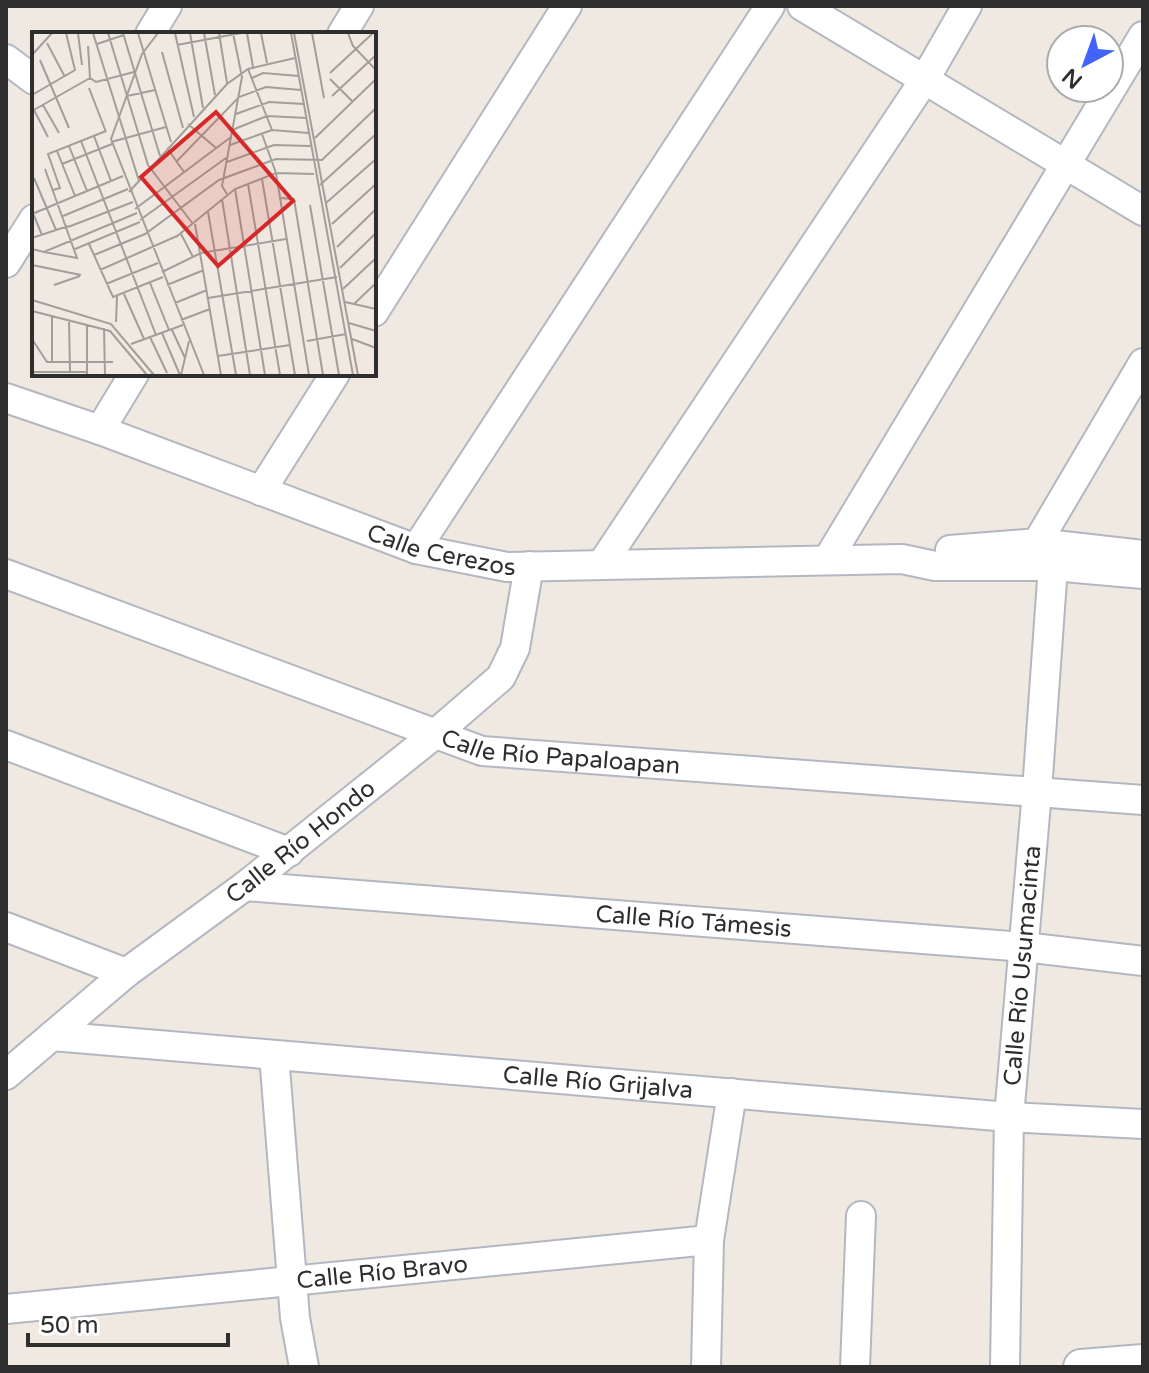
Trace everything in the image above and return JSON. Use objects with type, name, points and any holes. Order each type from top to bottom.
[{"type":"street","points":[[151,32],[167,6]]},
{"type":"street","points":[[343,32],[359,6]]},
{"type":"street","points":[[376,309],[567,6]]},
{"type":"street","points":[[416,549],[770,6]]},
{"type":"street","points":[[802,6],[1143,211]]},
{"type":"street","points":[[602,564],[925,79],[967,6]]},
{"type":"street","points":[[828,559],[1143,36]]},
{"type":"street","points":[[6,59],[32,78]]},
{"type":"street","points":[[6,263],[32,222]]},
{"type":"street","points":[[1037,543],[1143,363]]},
{"type":"street","points":[[100,430],[133,376]]},
{"type":"street","points":[[261,491],[334,376]]},
{"type":"street","name":"Calle Cerezos","points":[[6,398],[100,430],[416,549],[507,567],[902,559],[935,566],[1053,566],[1143,574]]},
{"type":"street","name":"Calle Cerezos","points":[[902,559],[931,551],[1037,543],[1143,555]]},
{"type":"street","name":"Calle Río Hondo","points":[[6,1075],[126,973],[289,852],[501,677],[515,648],[529,566]]},
{"type":"street","name":"Calle Río Usumacinta","points":[[1005,1367],[1009,1117],[1053,566]]},
{"type":"street","name":"Calle Río Papaloapan","points":[[6,574],[482,751],[1143,800]]},
{"type":"street","points":[[6,745],[289,852]]},
{"type":"street","name":"Calle Río Támesis","points":[[245,886],[1024,947],[1143,961]]},
{"type":"street","points":[[6,927],[126,973]]},
{"type":"street","name":"Calle Río Grijalva","points":[[52,1036],[1009,1117],[1143,1124]]},
{"type":"street","points":[[274,1055],[295,1318],[304,1367]]},
{"type":"street","points":[[706,1367],[709,1240],[732,1093]]},
{"type":"street","points":[[855,1367],[861,1216]]},
{"type":"street","name":"Calle Río Bravo","points":[[6,1309],[709,1240]]},
{"type":"street","points":[[1081,1367],[1143,1362]]}]
